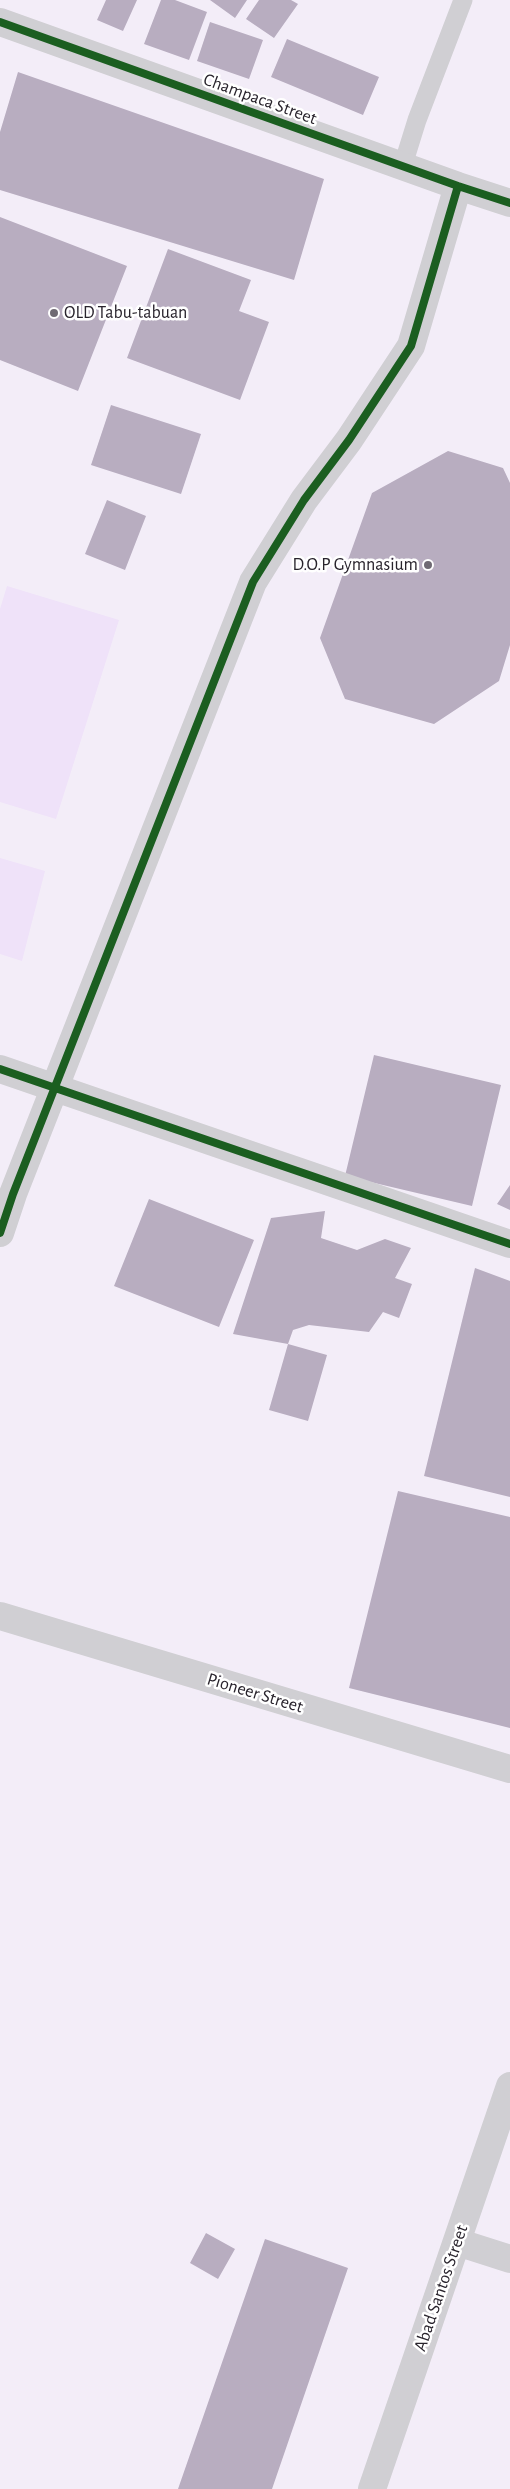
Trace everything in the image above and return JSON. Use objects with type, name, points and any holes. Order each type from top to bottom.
[{"type":"street","name":"Champaca Street","points":[[0,22],[510,203]]},
{"type":"street","points":[[0,1233],[253,582],[304,500],[349,440],[411,346],[458,186]]},
{"type":"street","points":[[0,1069],[510,1244]]},
{"type":"street","name":"Pioneer Street","points":[[0,1616],[510,1769]]},
{"type":"street","name":"Abad Santos Street","points":[[372,2489],[510,2086]]},
{"type":"street","points":[[457,2242],[510,2259]]},
{"type":"lane","points":[[403,165],[417,120],[463,0]]},
{"type":"shaded area","points":[[7,586],[119,620],[56,819],[0,802],[0,609]]},
{"type":"shaded area","points":[[0,858],[45,871],[22,961],[0,954]]},
{"type":"building","points":[[106,0],[137,0],[123,31],[97,20]]},
{"type":"building","points":[[161,0],[175,0],[207,12],[189,60],[144,44]]},
{"type":"building","points":[[210,0],[247,0],[235,18]]},
{"type":"building","points":[[259,0],[291,0],[298,4],[274,38],[246,19]]},
{"type":"building","points":[[210,22],[263,40],[249,79],[197,61]]},
{"type":"building","points":[[287,39],[379,77],[363,115],[271,77]]},
{"type":"building","points":[[18,72],[324,179],[294,280],[0,190],[0,132]]},
{"type":"building","name":"OLD Tabu-tabuan","points":[[0,217],[127,266],[78,391],[0,360]]},
{"type":"building","points":[[168,249],[251,280],[239,311],[269,322],[240,400],[127,358]]},
{"type":"building","points":[[111,405],[201,434],[181,494],[91,465]]},
{"type":"building","name":"D.O.P Gymnasium","points":[[448,451],[503,468],[510,483],[510,645],[499,681],[434,724],[345,699],[320,638],[372,493]]},
{"type":"building","points":[[107,500],[146,516],[125,570],[85,554]]},
{"type":"building","points":[[374,1055],[501,1085],[472,1206],[345,1176]]},
{"type":"building","points":[[510,1185],[510,1210],[497,1204]]},
{"type":"building","points":[[149,1199],[254,1240],[219,1327],[114,1286]]},
{"type":"building","points":[[325,1211],[321,1238],[357,1250],[385,1239],[411,1248],[395,1278],[412,1284],[399,1318],[383,1312],[369,1332],[309,1325],[293,1330],[288,1344],[233,1334],[271,1218]]},
{"type":"building","points":[[475,1268],[510,1281],[510,1497],[424,1476]]},
{"type":"building","points":[[288,1344],[327,1355],[308,1421],[269,1410]]},
{"type":"building","points":[[398,1491],[510,1517],[510,1728],[349,1688]]},
{"type":"building","points":[[206,2233],[235,2249],[218,2279],[190,2263]]},
{"type":"building","points":[[265,2239],[348,2268],[272,2489],[178,2489]]},
{"type":"cycle path","points":[[0,22],[510,203]]},
{"type":"cycle path","points":[[0,1233],[13,1194],[253,582],[304,500],[349,440],[411,346],[458,186]]},
{"type":"cycle path","points":[[0,1069],[510,1244]]},
{"type":"place","name":"OLD Tabu-tabuan","points":[[54,313]]},
{"type":"place","name":"D.O.P Gymnasium","points":[[428,565]]}]
